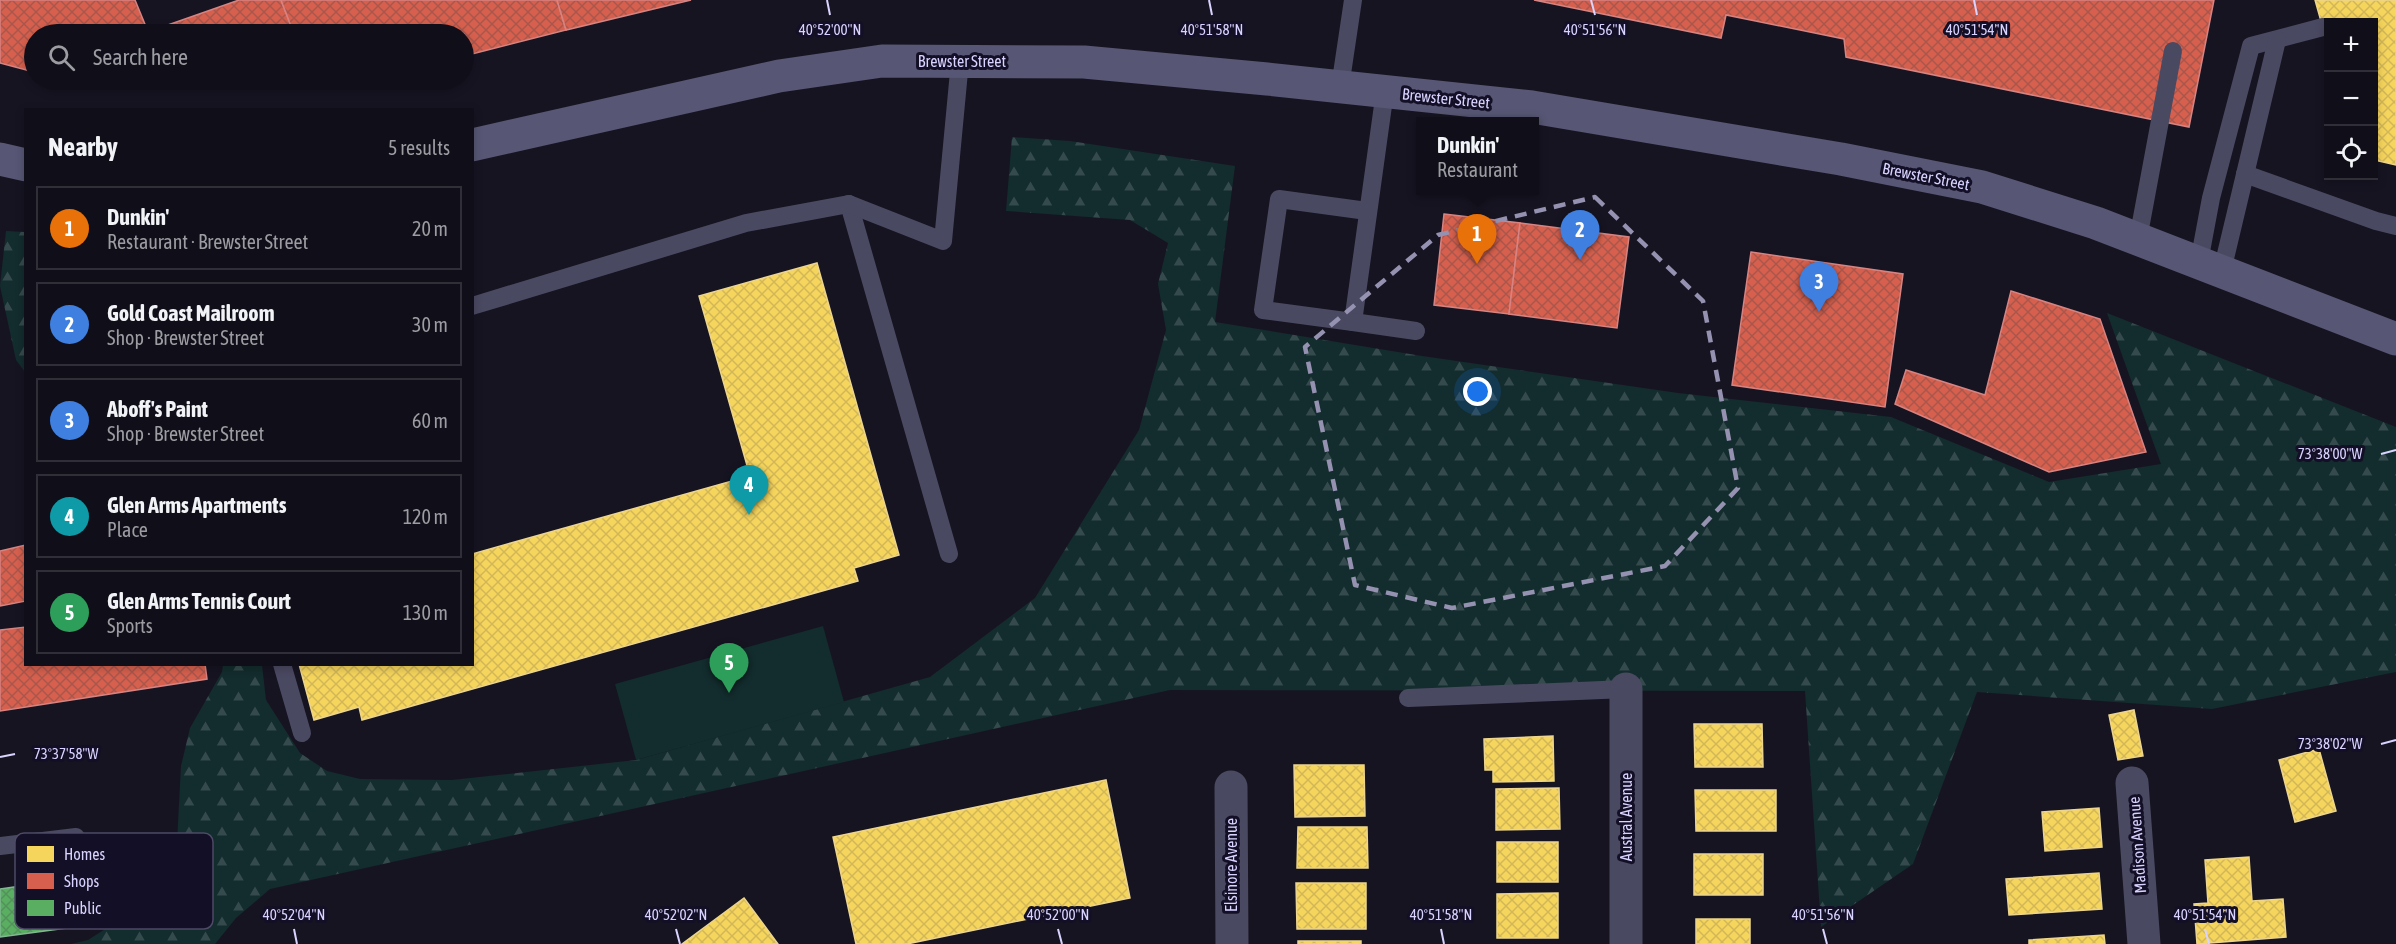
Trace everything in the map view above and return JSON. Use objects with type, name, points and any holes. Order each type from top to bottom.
[{"type":"main road","name":"Brewster Street","points":[[474,145],[779,76],[882,61],[1084,62],[1385,91],[1532,107],[1864,164],[1982,187],[2138,239],[2396,339]]},
{"type":"main road","points":[[0,159],[24,165]]},
{"type":"main road","points":[[0,170],[24,170]]},
{"type":"street","name":"Austral Avenue","points":[[1626,689],[1626,944]]},
{"type":"street","name":"Madison Avenue","points":[[2132,783],[2144,944]]},
{"type":"street","name":"Elsinore Avenue","points":[[1231,786],[1232,944]]},
{"type":"lane","points":[[1340,87],[1353,0]]},
{"type":"lane","points":[[2211,266],[2211,198],[2251,46],[2323,27]]},
{"type":"lane","points":[[2211,266],[2245,174],[2277,40]]},
{"type":"lane","points":[[2138,239],[2173,51]]},
{"type":"lane","points":[[474,305],[746,224],[849,204],[943,241],[960,60]]},
{"type":"lane","points":[[1353,322],[1385,91]]},
{"type":"lane","points":[[2245,174],[2396,226]]},
{"type":"lane","points":[[1367,211],[1279,199],[1263,310],[1416,331]]},
{"type":"lane","points":[[849,204],[949,554]]},
{"type":"lane","points":[[283,666],[302,733]]},
{"type":"lane","points":[[1408,698],[1626,689]]},
{"type":"lane","points":[[0,846],[15,844]]},
{"type":"highlighted area","points":[[1595,197],[1703,301],[1738,488],[1665,566],[1452,608],[1355,585],[1305,347],[1438,235]]},
{"type":"green space","points":[[1012,137],[1070,141],[1235,166],[1215,322],[1422,356],[1678,393],[1891,417],[2049,482],[2161,464],[2107,313],[2396,427],[2396,672],[2212,709],[1977,692],[1913,864],[1821,927],[1805,691],[1170,690],[270,889],[236,918],[215,944],[71,944],[88,940],[105,929],[213,929],[213,833],[178,833],[181,766],[190,728],[222,672],[223,666],[262,666],[266,700],[300,753],[327,771],[360,779],[452,780],[636,760],[930,677],[1035,598],[1139,430],[1166,330],[1158,284],[1168,243],[1130,220],[1006,211]]},
{"type":"green space","points":[[6,231],[24,232],[24,371],[16,360],[0,286]]},
{"type":"green space","points":[[823,626],[844,702],[636,760],[615,684]]},
{"type":"building: Homes","points":[[2315,0],[2396,0],[2396,165],[2378,161],[2378,18],[2324,18],[2324,32]]},
{"type":"building: Homes","points":[[817,263],[899,555],[854,568],[858,581],[362,720],[359,707],[314,720],[300,666],[474,666],[474,553],[750,476],[699,296]]},
{"type":"building: Homes","points":[[2134,710],[2143,756],[2118,760],[2109,715]]},
{"type":"building: Homes","points":[[1694,724],[1762,724],[1763,767],[1695,767]]},
{"type":"building: Homes","points":[[1553,736],[1554,781],[1493,782],[1493,770],[1485,770],[1484,739]]},
{"type":"building: Homes","points":[[2319,749],[2336,811],[2295,822],[2279,760]]},
{"type":"building: Homes","points":[[1294,765],[1364,765],[1365,816],[1295,817]]},
{"type":"building: Homes","points":[[1106,780],[1130,898],[907,944],[856,944],[833,837]]},
{"type":"building: Homes","points":[[1559,788],[1560,829],[1496,830],[1496,789]]},
{"type":"building: Homes","points":[[1695,790],[1776,790],[1776,831],[1696,831]]},
{"type":"building: Homes","points":[[2099,808],[2102,847],[2045,851],[2042,812]]},
{"type":"building: Homes","points":[[1298,827],[1367,827],[1368,868],[1297,868]]},
{"type":"building: Homes","points":[[1497,842],[1558,842],[1558,882],[1497,882]]},
{"type":"building: Homes","points":[[1694,854],[1763,854],[1763,895],[1694,895]]},
{"type":"building: Homes","points":[[2249,857],[2252,901],[2283,899],[2286,937],[2197,944],[2194,904],[2208,903],[2205,860]]},
{"type":"building: Homes","points":[[2099,873],[2102,909],[2009,915],[2006,879]]},
{"type":"building: Homes","points":[[1296,883],[1366,883],[1366,929],[1297,929]]},
{"type":"building: Homes","points":[[1558,893],[1558,938],[1497,938],[1497,894]]},
{"type":"building: Homes","points":[[744,898],[778,944],[682,944]]},
{"type":"building: Homes","points":[[1696,919],[1750,919],[1750,944],[1696,944]]},
{"type":"building: Homes","points":[[2104,935],[2105,944],[2029,944],[2029,940]]},
{"type":"building: Homes","points":[[1298,941],[1361,941],[1361,944],[1298,944]]},
{"type":"building: Shops","points":[[0,0],[135,0],[145,24],[24,24],[24,69],[0,63]]},
{"type":"building: Shops","points":[[239,0],[281,0],[290,24],[171,24]]},
{"type":"building: Shops","points":[[281,0],[557,0],[566,30],[474,53],[474,24],[290,24]]},
{"type":"building: Shops","points":[[557,0],[691,0],[566,30]]},
{"type":"building: Shops","points":[[1534,0],[2214,0],[2189,127],[1846,57],[1844,39],[1726,15],[1721,38]]},
{"type":"building: Shops","points":[[1444,214],[1520,223],[1509,314],[1434,305]]},
{"type":"building: Shops","points":[[1520,223],[1629,237],[1617,328],[1509,314]]},
{"type":"building: Shops","points":[[1751,252],[1903,274],[1885,407],[1732,385]]},
{"type":"building: Shops","points":[[2011,291],[2100,319],[2146,452],[2049,472],[1895,404],[1906,370],[1985,395]]},
{"type":"building: Shops","points":[[24,545],[24,601],[0,606],[0,551]]},
{"type":"building: Shops","points":[[24,627],[24,666],[205,666],[207,679],[0,711],[0,630]]},
{"type":"building: Public","points":[[15,887],[15,929],[59,929],[0,937],[0,889]]},
{"type":"place","name":"Gold Coast Mailroom","points":[[1580,260]]},
{"type":"place","name":"Dunkin'","points":[[1477,264]]},
{"type":"place","name":"Aboff's Paint","points":[[1819,312]]},
{"type":"place","name":"Glen Arms Apartments","points":[[749,515]]},
{"type":"place","name":"Glen Arms Tennis Court","points":[[729,693]]}]
